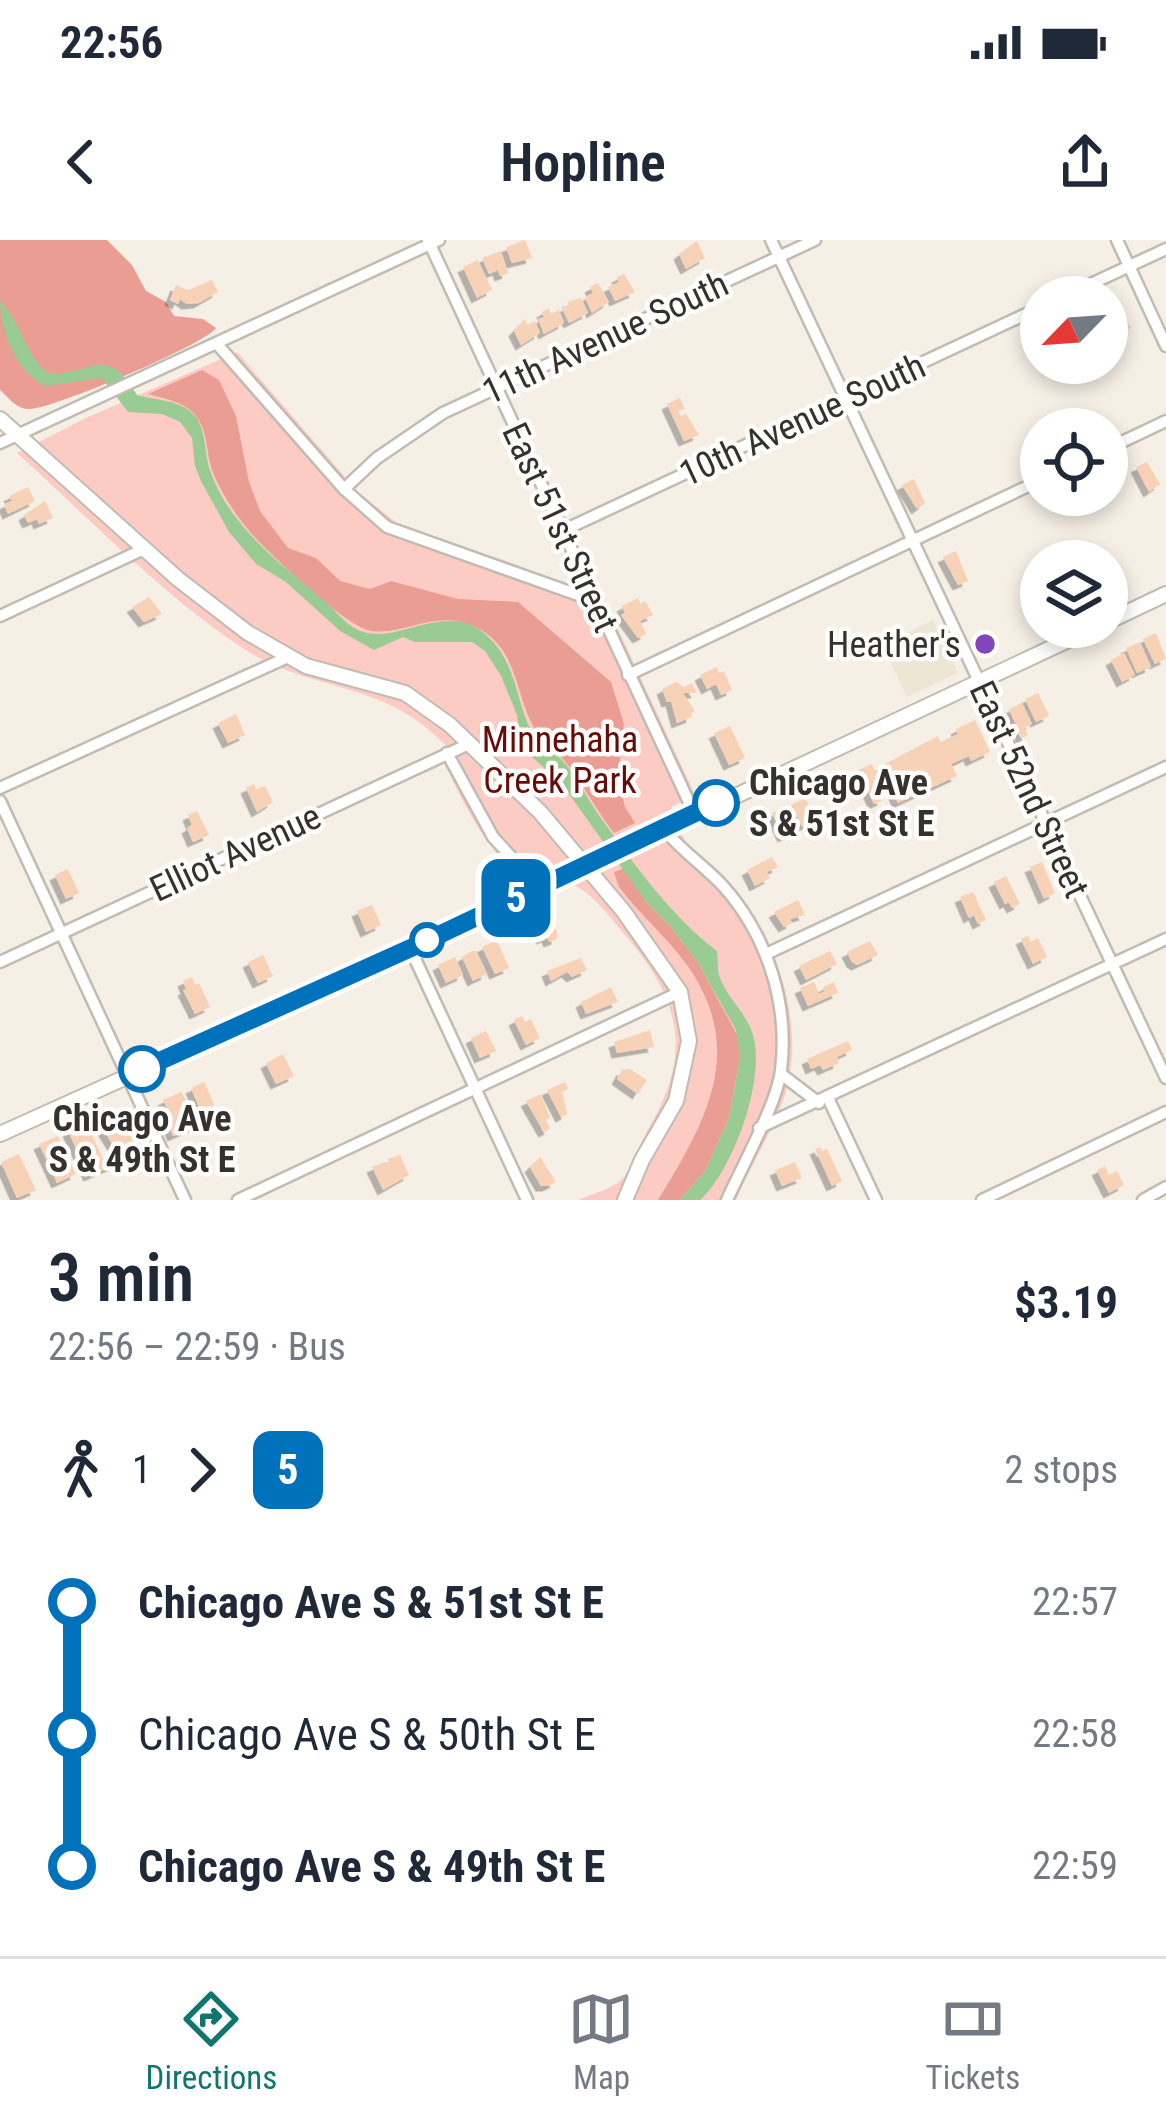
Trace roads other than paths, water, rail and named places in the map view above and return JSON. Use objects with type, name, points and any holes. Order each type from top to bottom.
[{"type":"street","name":"East 52nd Street","points":[[771,240],[1166,1078]]},
{"type":"street","name":"11th Avenue South","points":[[344,489],[409,434],[496,387],[815,240]]},
{"type":"street","points":[[1117,240],[1166,346]]},
{"type":"street","points":[[8,439],[432,241]]},
{"type":"street","name":"East 51st Street","points":[[432,241],[694,813]]},
{"type":"street","points":[[1108,276],[1166,249]]},
{"type":"street","name":"10th Avenue South","points":[[562,531],[1020,317]]},
{"type":"street","points":[[217,344],[366,511],[400,534],[596,602]]},
{"type":"street","points":[[0,419],[8,439],[212,608],[306,666],[405,693],[471,743],[540,812],[645,937],[680,992],[689,1041],[683,1085],[625,1200]]},
{"type":"street","points":[[1128,439],[1166,421]]},
{"type":"street","points":[[628,675],[1020,490]]},
{"type":"street","points":[[0,616],[144,549]]},
{"type":"street","points":[[1128,612],[1166,594]]},
{"type":"street","points":[[0,1134],[1050,648]]},
{"type":"street","points":[[0,788],[288,657]]},
{"type":"street","name":"Elliot Avenue","points":[[0,962],[471,743]]},
{"type":"street","points":[[447,753],[493,837],[539,887]]},
{"type":"street","points":[[766,954],[1166,767]]},
{"type":"street","points":[[0,801],[185,1200]]},
{"type":"street","points":[[664,829],[743,911],[766,954],[783,1027],[781,1073],[727,1200]]},
{"type":"street","points":[[759,1128],[1166,939]]},
{"type":"street","points":[[410,948],[527,1200]]},
{"type":"street","points":[[238,1200],[680,992]]},
{"type":"street","points":[[781,1073],[823,1100],[876,1200]]},
{"type":"street","points":[[982,1200],[1166,1112]]},
{"type":"street","points":[[1143,1200],[1166,1186]]},
{"type":"place","name":"Heather's","points":[[985,644]]},
{"type":"place","name":"Chicago Ave S & 51st St E","points":[[716,803]]},
{"type":"place","name":"Chicago Ave S & 49th St E","points":[[142,1069]]},
{"type":"park label","name":"Minnehaha Creek Park","points":[[560,760]]}]
